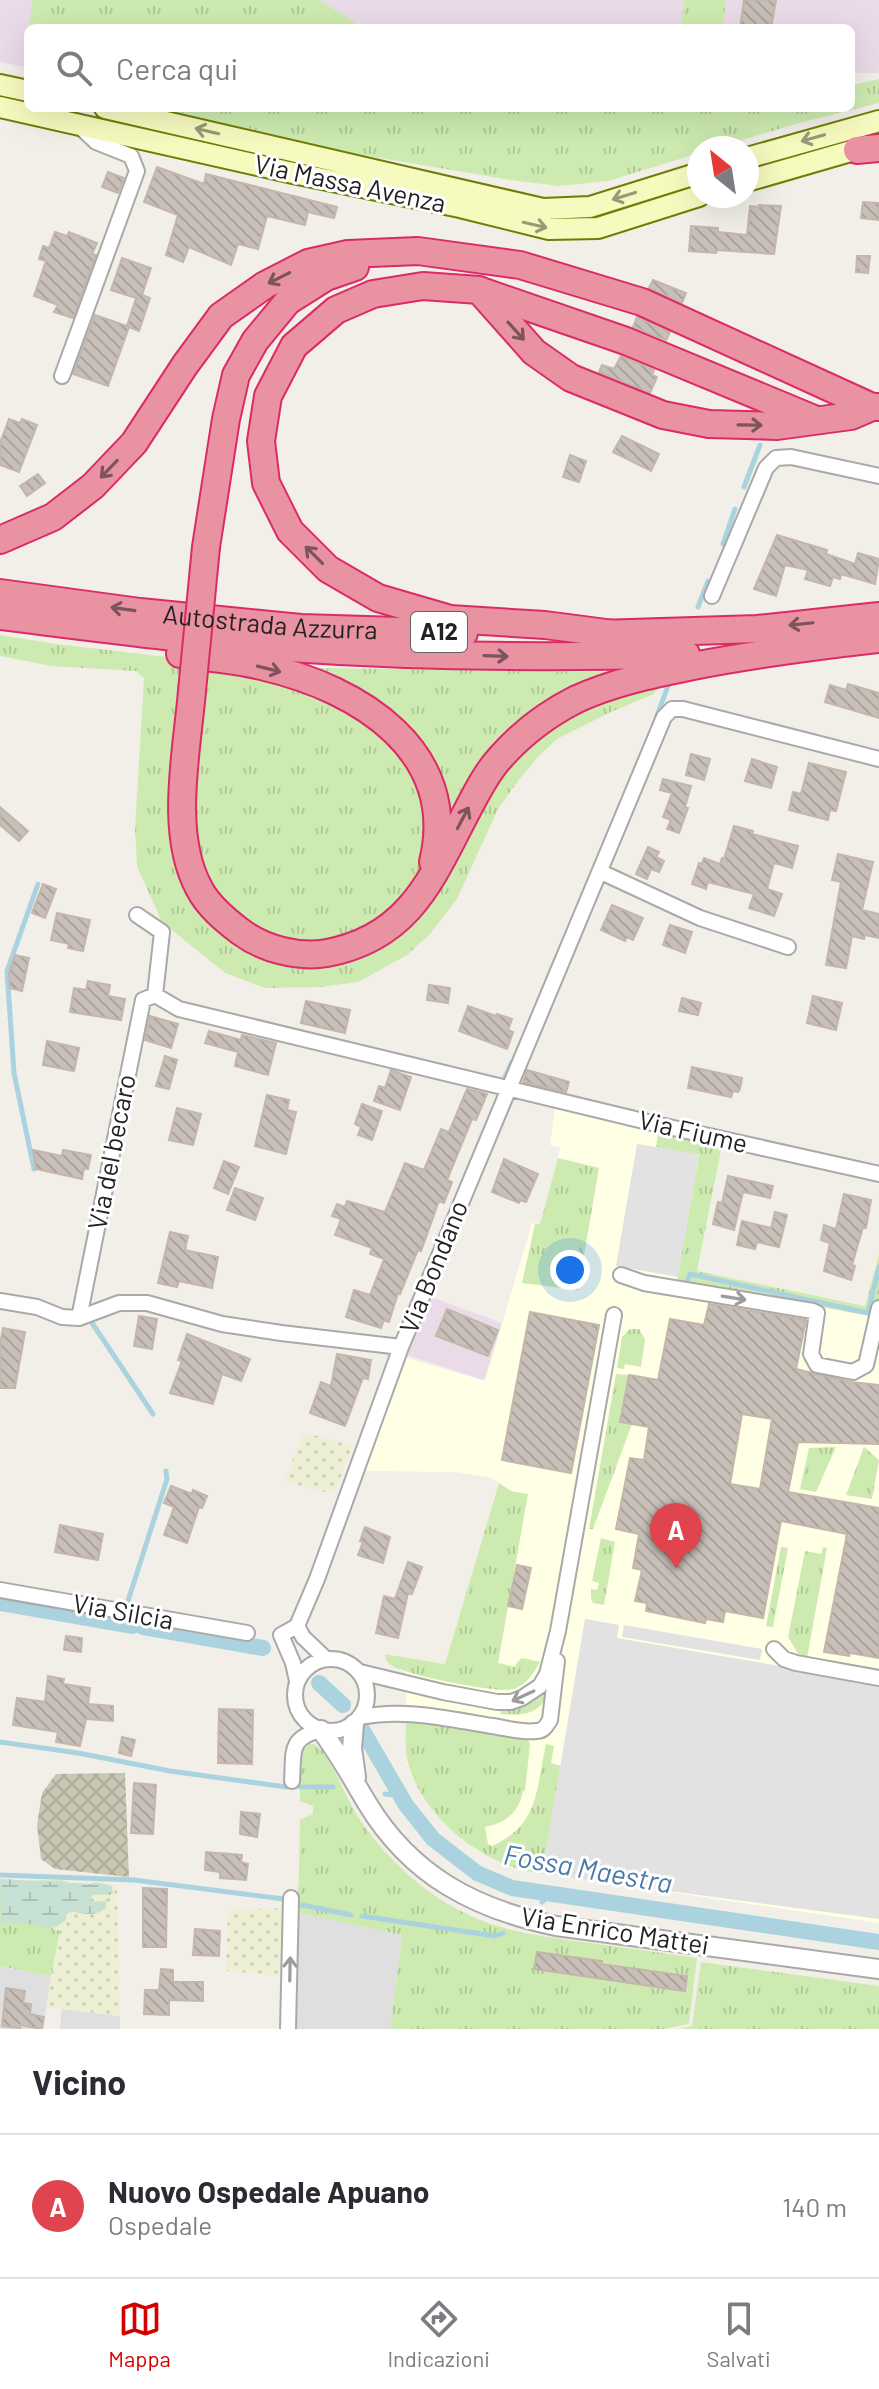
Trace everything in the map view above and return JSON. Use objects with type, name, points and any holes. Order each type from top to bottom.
[{"type":"highway","points":[[408,251],[326,277],[288,301],[255,341],[236,375],[206,547],[182,814],[188,860],[199,889],[224,919],[248,937],[286,953],[319,954],[350,948],[377,937],[427,887],[483,782],[499,759],[533,726],[577,699],[641,676],[765,652]]},
{"type":"highway","points":[[0,540],[53,517],[93,486],[134,443],[221,316],[265,285],[308,263],[348,254],[408,251],[520,265],[642,302],[876,407]]},
{"type":"highway","points":[[365,264],[415,265],[626,341],[817,421]]},
{"type":"highway","points":[[614,634],[545,625],[450,619],[378,598],[328,569],[290,531],[266,483],[261,441],[268,396],[294,346],[336,310],[373,294],[423,286],[479,290],[534,352],[571,378],[663,415],[709,424],[777,426],[851,416],[876,407]]},
{"type":"highway","name":"Autostrada Azzurra","points":[[0,593],[140,612],[301,628],[555,636],[757,629],[879,616]]},
{"type":"highway","points":[[0,617],[82,639],[265,667],[322,684],[357,702],[410,746],[428,776],[438,812],[436,850],[427,887]]},
{"type":"highway","name":"A12","points":[[0,617],[291,648],[548,658],[765,652],[879,639]]},
{"type":"main road","points":[[0,85],[24,90]]},
{"type":"main road","name":"Via Massa Avenza","points":[[0,107],[549,229],[598,228],[687,200]]},
{"type":"main road","name":"Via Massa Avenza","points":[[122,112],[543,209],[590,207],[687,177]]},
{"type":"main road","points":[[759,155],[879,121]]},
{"type":"main road","points":[[759,178],[872,147]]},
{"type":"street","points":[[62,376],[133,189],[137,171],[131,156],[96,142],[78,125]]},
{"type":"street","points":[[712,596],[766,468],[776,458],[791,457],[879,476]]},
{"type":"street","name":"Via Bondano","points":[[297,1626],[401,1347],[664,717],[672,709],[683,709],[879,759]]},
{"type":"street","points":[[601,872],[700,918],[788,947]]},
{"type":"street","points":[[137,915],[162,932],[155,995]]},
{"type":"street","name":"Via Fiume","points":[[155,995],[179,1009],[660,1125],[879,1174]]},
{"type":"street","name":"Via del becaro","points":[[79,1318],[143,1000],[155,995]]},
{"type":"street","points":[[621,1275],[651,1284],[813,1311],[817,1313],[811,1354],[813,1361],[817,1365],[853,1372],[866,1365],[879,1308]]},
{"type":"street","points":[[0,1301],[37,1307],[62,1317],[79,1318],[119,1303],[147,1303],[222,1324],[401,1347]]},
{"type":"street","points":[[297,1681],[309,1666],[326,1659],[345,1661],[360,1672],[497,1702],[522,1698],[540,1686],[547,1674],[558,1631],[614,1315]]},
{"type":"street","name":"Via Silcia","points":[[0,1590],[247,1633]]},
{"type":"street","points":[[326,1659],[303,1637],[297,1626],[281,1635],[293,1663],[298,1711],[304,1720],[321,1730],[333,1732],[344,1729],[357,1720],[383,1712],[415,1713],[506,1729],[537,1731],[545,1728],[550,1720],[558,1631]]},
{"type":"street","points":[[774,1649],[784,1659],[796,1663],[879,1678]]},
{"type":"street","points":[[357,1784],[352,1748],[357,1720],[368,1699],[368,1690],[360,1672]]},
{"type":"street","points":[[292,1781],[297,1741],[306,1734],[321,1730]]},
{"type":"street","name":"Via Enrico Mattei","points":[[321,1730],[387,1832],[444,1885],[491,1908],[556,1926],[879,1969]]},
{"type":"street","points":[[288,2029],[291,1898]]},
{"type":"shaded area","points":[[0,0],[32,0],[29,24],[24,24],[24,67],[0,62]]},
{"type":"shaded area","points":[[320,0],[879,0],[879,73],[855,73],[855,24],[358,24]]},
{"type":"shaded area","points":[[555,1108],[720,1147],[697,1271],[865,1306],[879,1254],[879,1923],[519,1870],[477,1851],[455,1833],[434,1812],[411,1775],[407,1763],[406,1673],[388,1663],[385,1654],[445,1664],[499,1483],[492,1478],[457,1472],[362,1471],[407,1358],[485,1381],[532,1223],[540,1224],[558,1159],[560,1147],[550,1145]]},
{"type":"shaded area","points":[[637,1144],[699,1154],[678,1277],[616,1266]]},
{"type":"shaded area","points":[[431,1297],[502,1323],[484,1380],[407,1355]]},
{"type":"shaded area","points":[[303,1433],[353,1444],[334,1494],[284,1482]]},
{"type":"shaded area","points":[[585,1619],[619,1625],[617,1638],[879,1683],[879,1919],[542,1874]]},
{"type":"shaded area","points":[[624,1625],[762,1649],[760,1660],[622,1637]]},
{"type":"shaded area","points":[[125,1773],[129,1877],[55,1869],[41,1859],[37,1825],[42,1793],[56,1774]]},
{"type":"shaded area","points":[[0,1879],[117,1886],[120,2016],[47,2007],[51,1976],[0,1966]]},
{"type":"shaded area","points":[[283,1908],[284,1976],[226,1971],[228,1910]]},
{"type":"shaded area","points":[[298,1913],[402,1935],[390,2029],[294,2029]]},
{"type":"shaded area","points":[[0,1966],[51,1976],[43,2029],[0,2029]]},
{"type":"shaded area","points":[[62,2009],[120,2016],[120,2029],[60,2029]]},
{"type":"green space","points":[[32,0],[320,0],[358,24],[29,24]]},
{"type":"green space","points":[[684,0],[726,0],[723,24],[681,24]]},
{"type":"green space","points":[[879,79],[879,103],[855,109],[855,84]]},
{"type":"green space","points":[[169,112],[843,112],[756,136],[687,136],[687,157],[608,181],[559,186],[363,155]]},
{"type":"green space","points":[[0,635],[185,659],[172,820],[228,935],[371,949],[492,782],[557,719],[662,679],[654,694],[557,739],[538,757],[498,809],[457,899],[430,934],[407,955],[358,982],[321,987],[265,988],[225,973],[162,922],[137,866],[135,829],[144,678],[136,671],[51,666],[0,656]]},
{"type":"green space","points":[[205,665],[274,675],[390,734],[432,813],[424,868],[382,923],[334,943],[281,942],[230,914],[198,868],[190,817]]},
{"type":"green space","points":[[310,668],[618,672],[567,698],[448,832],[435,773]]},
{"type":"green space","points":[[658,1132],[716,1144],[721,1151],[697,1271],[865,1306],[879,1254],[879,1301],[870,1316],[677,1280],[699,1155],[656,1147]]},
{"type":"green space","points":[[558,1158],[599,1168],[578,1290],[522,1283],[535,1224],[540,1224]]},
{"type":"green space","points":[[630,1329],[639,1329],[645,1339],[641,1367],[625,1364],[624,1369],[617,1368],[622,1337]]},
{"type":"green space","points":[[616,1374],[629,1375],[621,1421],[632,1424],[593,1529],[589,1529]]},
{"type":"green space","points":[[836,1447],[816,1492],[800,1489],[809,1448]]},
{"type":"green space","points":[[864,1447],[879,1460],[872,1499],[846,1495]]},
{"type":"green space","points":[[499,1483],[511,1491],[528,1494],[498,1663],[515,1667],[522,1658],[540,1662],[538,1666],[523,1684],[505,1690],[432,1678],[391,1665],[385,1654],[445,1664]]},
{"type":"green space","points":[[601,1538],[615,1542],[604,1605],[593,1603],[591,1598],[591,1589],[597,1590],[599,1583],[592,1581]]},
{"type":"green space","points":[[781,1547],[788,1548],[773,1627],[766,1626]]},
{"type":"green space","points":[[823,1547],[827,1548],[807,1658],[798,1654],[788,1637],[805,1551],[821,1554]]},
{"type":"green space","points":[[550,1680],[541,1706],[528,1713],[500,1714],[502,1707]]},
{"type":"green space","points":[[406,1718],[529,1741],[525,1791],[515,1811],[499,1823],[485,1827],[488,1844],[492,1846],[519,1828],[527,1817],[537,1791],[546,1744],[554,1746],[551,1763],[562,1766],[542,1874],[521,1870],[480,1852],[444,1823],[418,1787],[409,1767]]},
{"type":"green space","points":[[310,1744],[322,1750],[354,1810],[377,1843],[413,1879],[454,1908],[482,1921],[522,1932],[697,1958],[689,2024],[664,2029],[390,2029],[402,1935],[298,1913],[300,1820],[313,1814],[313,1806],[300,1801],[300,1755],[301,1749]]},
{"type":"green space","points":[[0,1879],[111,1885],[113,1892],[110,1895],[91,1896],[93,1902],[106,1901],[106,1908],[90,1914],[67,1913],[65,1921],[56,1927],[1,1924]]},
{"type":"green space","points":[[9,1879],[61,1880],[87,1886],[95,1882],[111,1885],[113,1892],[110,1895],[91,1897],[93,1902],[106,1901],[106,1908],[102,1911],[85,1914],[70,1911],[65,1921],[52,1929],[60,1931],[51,1976],[0,1966],[0,1883]]},
{"type":"green space","points":[[701,1962],[879,1986],[879,2029],[679,2029],[692,2026]]},
{"type":"building","points":[[744,0],[776,0],[772,24],[741,24]]},
{"type":"building","points":[[157,167],[204,184],[206,174],[337,207],[334,218],[308,212],[305,225],[267,216],[258,249],[238,244],[231,265],[189,247],[183,262],[166,255],[178,215],[144,202]]},
{"type":"building","points":[[108,172],[124,178],[118,193],[102,187]]},
{"type":"building","points":[[863,202],[879,203],[879,220],[861,218]]},
{"type":"building","points":[[781,206],[774,254],[689,251],[691,226],[747,235],[750,208]]},
{"type":"building","points":[[55,232],[67,236],[69,232],[97,243],[92,254],[96,255],[73,318],[54,312],[58,305],[34,296],[46,261],[39,259],[43,246],[49,248]]},
{"type":"building","points":[[857,256],[870,256],[868,273],[856,272]]},
{"type":"building","points":[[122,258],[151,268],[142,295],[150,298],[139,331],[129,327],[108,386],[73,374],[95,315],[127,326],[136,298],[111,290]]},
{"type":"building","points":[[653,280],[686,293],[682,303],[649,288]]},
{"type":"building","points":[[637,317],[670,332],[666,340],[633,327]]},
{"type":"building","points":[[621,356],[654,370],[652,375],[657,377],[650,393],[599,372],[602,365],[614,369]]},
{"type":"building","points":[[9,419],[20,423],[22,419],[37,425],[19,472],[0,465],[0,443]]},
{"type":"building","points":[[622,436],[659,454],[651,471],[613,452]]},
{"type":"building","points":[[570,455],[586,461],[579,482],[563,477]]},
{"type":"building","points":[[38,474],[45,483],[27,496],[20,486]]},
{"type":"building","points":[[777,535],[827,550],[826,554],[855,564],[858,553],[879,559],[875,584],[841,574],[840,579],[833,577],[830,586],[805,579],[808,570],[785,565],[776,596],[754,589]]},
{"type":"building","points":[[848,684],[879,693],[879,718],[825,702],[830,685],[846,690]]},
{"type":"building","points":[[691,754],[710,759],[704,780],[686,775]]},
{"type":"building","points":[[752,759],[777,767],[771,788],[745,781]]},
{"type":"building","points":[[809,763],[846,772],[836,811],[830,810],[828,820],[789,810],[793,792],[801,794]]},
{"type":"building","points":[[663,779],[691,786],[685,807],[688,808],[679,833],[667,829],[671,820],[663,817],[672,793],[660,790]]},
{"type":"building","points":[[0,807],[28,831],[19,841],[0,825]]},
{"type":"building","points":[[734,826],[798,846],[792,868],[774,863],[767,889],[782,894],[774,916],[749,908],[754,894],[708,882],[706,889],[692,884],[699,863],[702,864],[704,858],[720,864],[724,859]]},
{"type":"building","points":[[648,847],[659,852],[656,857],[664,861],[659,872],[651,869],[647,879],[636,874]]},
{"type":"building","points":[[838,854],[873,862],[862,910],[879,914],[879,938],[852,936],[846,968],[826,965],[841,882],[832,880]]},
{"type":"building","points":[[43,884],[56,889],[45,918],[32,913]]},
{"type":"building","points":[[612,905],[643,918],[633,940],[627,937],[625,941],[601,930]]},
{"type":"building","points":[[57,913],[90,920],[83,951],[51,940]]},
{"type":"building","points":[[670,925],[692,932],[685,953],[663,945]]},
{"type":"building","points":[[15,955],[29,958],[22,991],[10,988],[9,973]]},
{"type":"building","points":[[88,981],[110,985],[108,996],[125,999],[121,1020],[70,1012],[74,988],[86,990]]},
{"type":"building","points":[[429,985],[450,988],[448,1003],[427,1000]]},
{"type":"building","points":[[813,996],[842,1003],[836,1030],[807,1023]]},
{"type":"building","points":[[682,998],[701,1003],[698,1015],[679,1011]]},
{"type":"building","points":[[306,1001],[350,1010],[345,1033],[301,1023]]},
{"type":"building","points":[[468,1006],[512,1019],[508,1030],[513,1032],[507,1049],[459,1031]]},
{"type":"building","points":[[150,1016],[178,1024],[171,1048],[145,1040]]},
{"type":"building","points":[[209,1031],[241,1040],[242,1035],[276,1043],[268,1075],[235,1066],[238,1052],[205,1043]]},
{"type":"building","points":[[47,1041],[79,1048],[74,1071],[43,1065]]},
{"type":"building","points":[[165,1056],[177,1060],[169,1089],[156,1086]]},
{"type":"building","points":[[692,1067],[742,1078],[740,1089],[733,1091],[731,1097],[688,1088]]},
{"type":"building","points":[[391,1070],[411,1077],[400,1110],[374,1101],[379,1086],[385,1088]]},
{"type":"building","points":[[527,1070],[569,1082],[566,1092],[523,1082]]},
{"type":"building","points":[[467,1089],[487,1094],[476,1120],[472,1119],[447,1180],[452,1182],[444,1203],[439,1201],[421,1251],[418,1250],[398,1293],[389,1322],[384,1320],[381,1328],[346,1317],[354,1290],[370,1295],[384,1259],[370,1254],[372,1248],[335,1235],[341,1219],[332,1216],[337,1204],[345,1207],[347,1201],[385,1212],[405,1163],[424,1170],[441,1129],[449,1132]]},
{"type":"building","points":[[267,1095],[289,1100],[287,1110],[296,1112],[286,1154],[255,1146]]},
{"type":"building","points":[[362,1104],[382,1111],[372,1140],[358,1135],[361,1127],[355,1124]]},
{"type":"building","points":[[177,1108],[201,1114],[193,1145],[169,1140]]},
{"type":"building","points":[[33,1150],[62,1156],[63,1150],[91,1155],[82,1179],[36,1169]]},
{"type":"building","points":[[504,1159],[538,1174],[526,1202],[520,1200],[519,1203],[492,1192]]},
{"type":"building","points":[[224,1161],[239,1167],[228,1194],[214,1188]]},
{"type":"building","points":[[728,1176],[773,1186],[770,1198],[743,1192],[734,1230],[713,1224]]},
{"type":"building","points":[[235,1188],[263,1198],[255,1220],[227,1210]]},
{"type":"building","points":[[844,1194],[871,1200],[866,1228],[863,1227],[852,1265],[855,1266],[851,1280],[824,1271],[830,1243],[821,1240],[824,1225],[836,1229]]},
{"type":"building","points":[[775,1212],[787,1215],[779,1247],[757,1242],[755,1249],[737,1245],[742,1221],[771,1228]]},
{"type":"building","points":[[170,1232],[188,1236],[185,1250],[218,1257],[212,1288],[179,1281],[177,1287],[158,1283]]},
{"type":"building","points":[[709,1304],[806,1320],[796,1369],[879,1385],[879,1444],[798,1442],[788,1492],[879,1508],[879,1658],[824,1652],[847,1534],[781,1521],[763,1618],[725,1611],[723,1622],[706,1619],[705,1623],[646,1611],[647,1603],[635,1601],[642,1570],[633,1568],[639,1534],[616,1529],[630,1458],[644,1460],[649,1427],[620,1422],[629,1375],[658,1380],[670,1319],[704,1325]],"holes":[[[742,1414],[772,1419],[760,1489],[730,1484]]]},
{"type":"building","points":[[447,1309],[498,1330],[488,1356],[436,1336]]},
{"type":"building","points":[[530,1312],[599,1325],[571,1473],[502,1460]]},
{"type":"building","points":[[139,1316],[157,1319],[152,1349],[134,1346]]},
{"type":"building","points":[[3,1328],[25,1332],[15,1388],[0,1388]]},
{"type":"building","points":[[187,1334],[250,1359],[241,1381],[222,1374],[213,1404],[170,1393],[182,1361],[178,1360]]},
{"type":"building","points":[[337,1354],[371,1360],[368,1379],[363,1378],[345,1426],[310,1413],[321,1382],[331,1386]]},
{"type":"building","points":[[171,1486],[207,1496],[202,1508],[199,1507],[187,1543],[164,1535],[174,1507],[164,1503]]},
{"type":"building","points":[[60,1525],[103,1534],[98,1560],[55,1552]]},
{"type":"building","points":[[365,1527],[390,1537],[383,1563],[358,1555]]},
{"type":"building","points":[[408,1562],[422,1567],[412,1594],[408,1593],[398,1638],[376,1633],[384,1596],[395,1599]]},
{"type":"building","points":[[517,1565],[531,1568],[522,1609],[508,1606]]},
{"type":"building","points":[[66,1636],[82,1638],[81,1652],[64,1650]]},
{"type":"building","points":[[48,1676],[64,1679],[63,1684],[90,1688],[88,1704],[113,1706],[113,1721],[86,1719],[80,1746],[56,1742],[58,1732],[13,1725],[17,1698],[45,1702]]},
{"type":"building","points":[[219,1709],[253,1710],[252,1764],[218,1763]]},
{"type":"building","points":[[122,1737],[135,1740],[131,1756],[119,1753]]},
{"type":"building","points":[[134,1783],[156,1785],[153,1834],[131,1833]]},
{"type":"building","points":[[241,1812],[260,1814],[257,1837],[240,1834]]},
{"type":"building","points":[[206,1852],[242,1855],[241,1862],[248,1864],[246,1880],[220,1878],[220,1872],[205,1870]]},
{"type":"building","points":[[143,1888],[167,1889],[166,1947],[143,1947]]},
{"type":"building","points":[[195,1929],[220,1931],[219,1956],[193,1955]]},
{"type":"building","points":[[537,1952],[687,1976],[685,1991],[534,1969]]},
{"type":"building","points":[[161,1969],[173,1970],[173,1982],[203,1982],[203,2001],[169,2000],[169,2015],[144,2014],[145,1990],[159,1990]]},
{"type":"building","points":[[6,1988],[25,1991],[23,2003],[31,2004],[30,2014],[44,2017],[42,2029],[2,2026]]},
{"type":"waterway","points":[[744,487],[760,445]]},
{"type":"waterway","points":[[723,544],[735,509]]},
{"type":"waterway","points":[[698,607],[708,581]]},
{"type":"waterway","points":[[654,724],[669,683]]},
{"type":"waterway","points":[[34,1169],[14,1073],[7,971],[38,884]]},
{"type":"waterway","points":[[505,1077],[512,1062]]},
{"type":"waterway","points":[[687,1282],[690,1274],[868,1313],[879,1267]]},
{"type":"waterway","points":[[90,1320],[153,1414]]},
{"type":"waterway","points":[[127,1604],[167,1479],[166,1471]]},
{"type":"waterway","name":"Fossa Maestra","points":[[0,1603],[133,1626]]},
{"type":"waterway","name":"Fossa Maestra","points":[[143,1627],[263,1648]]},
{"type":"waterway","name":"Fossa Maestra","points":[[319,1683],[343,1705]]},
{"type":"waterway","name":"Fossa Maestra","points":[[360,1726],[406,1805],[433,1839],[477,1873],[512,1888],[879,1942]]},
{"type":"waterway","points":[[0,1742],[286,1787]]},
{"type":"waterway","points":[[300,1787],[333,1787]]},
{"type":"waterway","points":[[385,1794],[401,1796]]},
{"type":"waterway","points":[[0,1875],[134,1880],[284,1899]]},
{"type":"waterway","points":[[542,1902],[552,1893]]},
{"type":"waterway","points":[[302,1905],[351,1915]]},
{"type":"waterway","points":[[362,1916],[495,1936],[503,1933]]},
{"type":"place","name":"Nuovo Ospedale Apuano","points":[[676,1569]]}]
